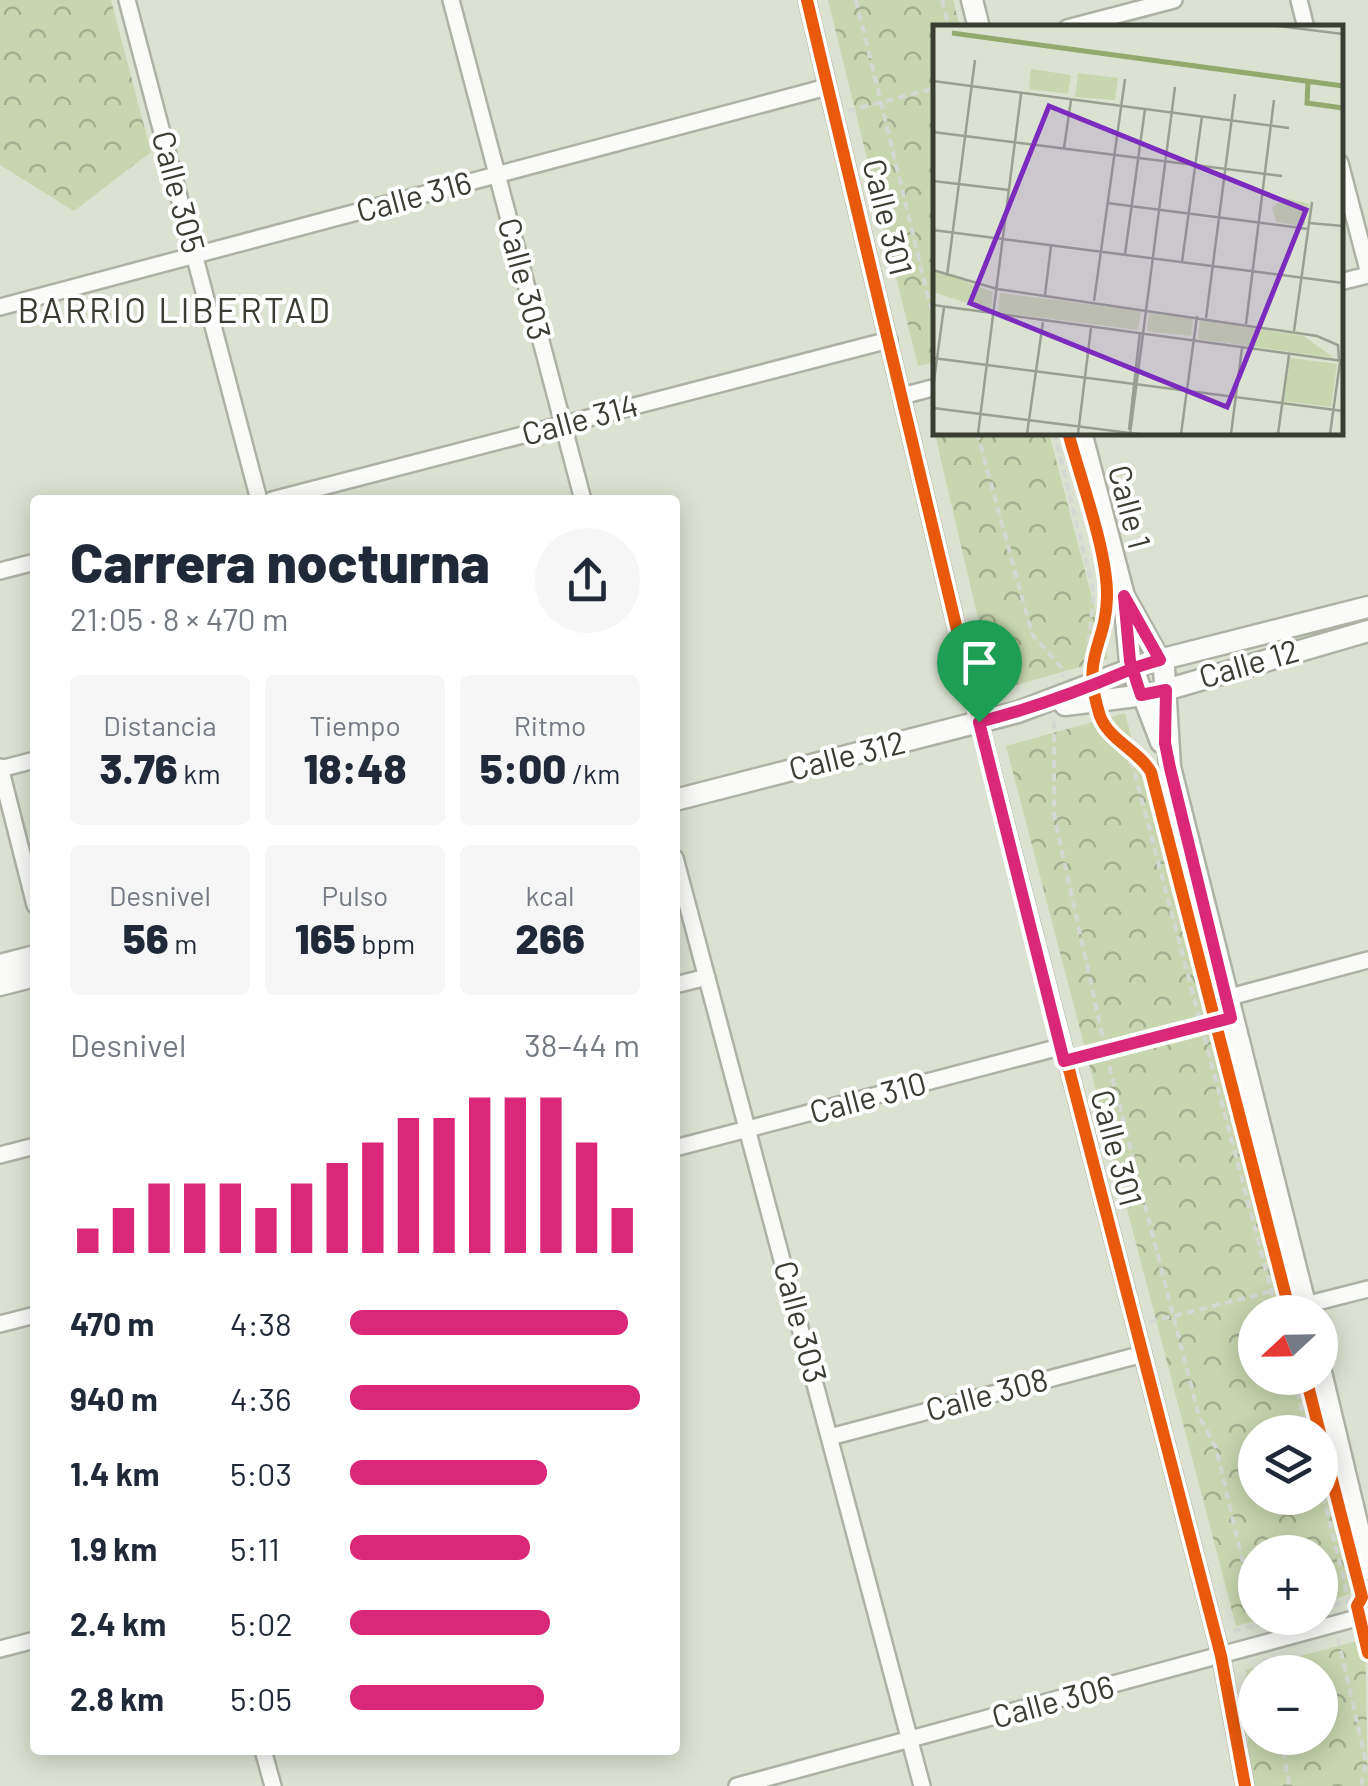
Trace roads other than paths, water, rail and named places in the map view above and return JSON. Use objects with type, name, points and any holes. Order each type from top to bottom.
[{"type":"street","name":"Calle 305","points":[[126,0],[259,495]]},
{"type":"street","name":"Calle 303","points":[[451,0],[582,495]]},
{"type":"street","name":"Calle 301","points":[[808,0],[979,722],[1221,1656],[1245,1786]]},
{"type":"street","points":[[972,0],[978,25]]},
{"type":"street","points":[[1078,25],[1174,0]]},
{"type":"street","points":[[1299,0],[1305,25]]},
{"type":"street","name":"Calle 316","points":[[0,307],[828,87]]},
{"type":"street","points":[[1343,174],[1368,273],[1343,281]]},
{"type":"street","name":"Calle 314","points":[[291,495],[889,340]]},
{"type":"street","points":[[902,396],[933,388]]},
{"type":"street","name":"Calle 1","points":[[1082,435],[1124,596],[1132,669],[1170,768]]},
{"type":"street","points":[[0,571],[30,563]]},
{"type":"street","name":"Calle 1","points":[[1124,596],[1160,660],[1166,690],[1165,743],[1170,768],[1297,1295]]},
{"type":"street","name":"Calle 12","points":[[1018,712],[1093,693],[1132,669],[1160,660],[1368,607]]},
{"type":"street","name":"Calle 12","points":[[1093,693],[1141,695],[1166,690],[1368,631]]},
{"type":"street","name":"Calle 312","points":[[680,799],[1018,712]]},
{"type":"street","points":[[30,761],[0,768],[30,885]]},
{"type":"street","name":"Calle 303","points":[[680,876],[922,1786]]},
{"type":"street","points":[[0,966],[30,957]]},
{"type":"street","points":[[1226,998],[1368,960]]},
{"type":"street","points":[[0,986],[30,977]]},
{"type":"street","points":[[680,984],[708,977]]},
{"type":"street","name":"Calle 310","points":[[680,1147],[1062,1054]]},
{"type":"street","points":[[0,1155],[30,1147]]},
{"type":"street","points":[[1338,1298],[1368,1289]]},
{"type":"street","points":[[0,1324],[30,1316]]},
{"type":"street","name":"Calle 308","points":[[830,1437],[1144,1354]]},
{"type":"street","points":[[1326,1395],[1368,1569]]},
{"type":"street","name":"Calle 306","points":[[737,1786],[1364,1617]]},
{"type":"street","points":[[0,1649],[30,1641]]},
{"type":"street","points":[[264,1755],[273,1786]]},
{"type":"district","name":"BARRIO LIBERTAD","points":[[175,311]]}]
